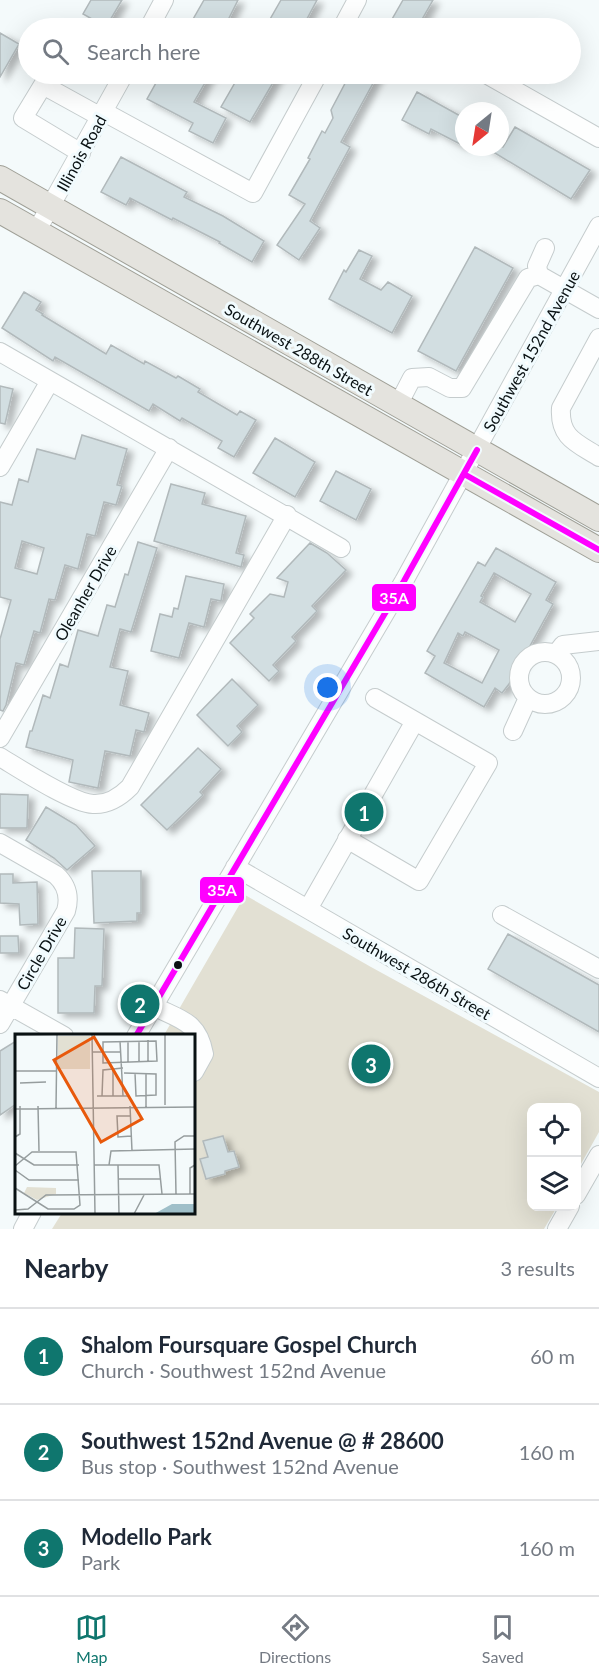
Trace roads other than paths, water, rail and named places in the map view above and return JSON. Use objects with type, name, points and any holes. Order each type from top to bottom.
[{"type":"main road","name":"Southwest 288th Street","points":[[0,178],[599,519]]},
{"type":"main road","name":"Southwest 288th Street","points":[[0,211],[599,550]]},
{"type":"street","points":[[154,18],[164,0]]},
{"type":"street","points":[[347,18],[357,0]]},
{"type":"street","name":"Illinois Road","points":[[36,232],[118,84]]},
{"type":"street","points":[[81,153],[23,118],[43,85],[253,193],[313,84]]},
{"type":"street","points":[[504,84],[599,138]]},
{"type":"street","name":"Southwest 152nd Avenue","points":[[137,1034],[404,581],[599,226]]},
{"type":"street","points":[[539,275],[537,266],[545,248]]},
{"type":"street","points":[[398,405],[412,378],[429,377],[450,388],[462,388],[528,278],[539,275],[594,306]]},
{"type":"street","points":[[599,338],[561,408],[560,419],[561,426],[569,437],[599,457]]},
{"type":"street","points":[[0,352],[341,548]]},
{"type":"street","points":[[0,467],[50,381]]},
{"type":"street","name":"Oleanher Drive","points":[[0,738],[169,448]]},
{"type":"street","points":[[0,757],[77,801],[93,804],[107,803],[121,796],[130,787],[287,515]]},
{"type":"street","points":[[556,654],[563,645],[599,641]]},
{"type":"street","points":[[541,652],[556,654],[562,658],[570,670],[570,685],[567,692],[562,698],[549,704],[542,704],[528,698],[520,686],[520,671],[523,664],[534,654],[541,652]]},
{"type":"street","points":[[347,839],[419,881],[488,763],[375,698]]},
{"type":"street","points":[[513,731],[528,698]]},
{"type":"street","points":[[308,909],[416,721]]},
{"type":"street","name":"Circle Drive","points":[[0,843],[56,875],[67,890],[68,903],[66,911],[5,1003],[0,1024]]},
{"type":"street","name":"Southwest 286th Street","points":[[235,867],[599,1078]]},
{"type":"street","points":[[502,915],[599,969]]},
{"type":"street","points":[[5,1003],[62,1034]]},
{"type":"street","points":[[153,1006],[194,1027],[201,1039],[204,1054],[195,1070]]},
{"type":"street","points":[[581,1186],[599,1155]]},
{"type":"street","points":[[557,1229],[567,1211]]},
{"type":"street","points":[[23,1229],[31,1214]]},
{"type":"place","name":"Shalom Foursquare Gospel Church","points":[[364,812]]},
{"type":"place","name":"Southwest 152nd Avenue @ # 28600","points":[[140,1004]]},
{"type":"place","name":"Modello Park","points":[[371,1064]]}]
